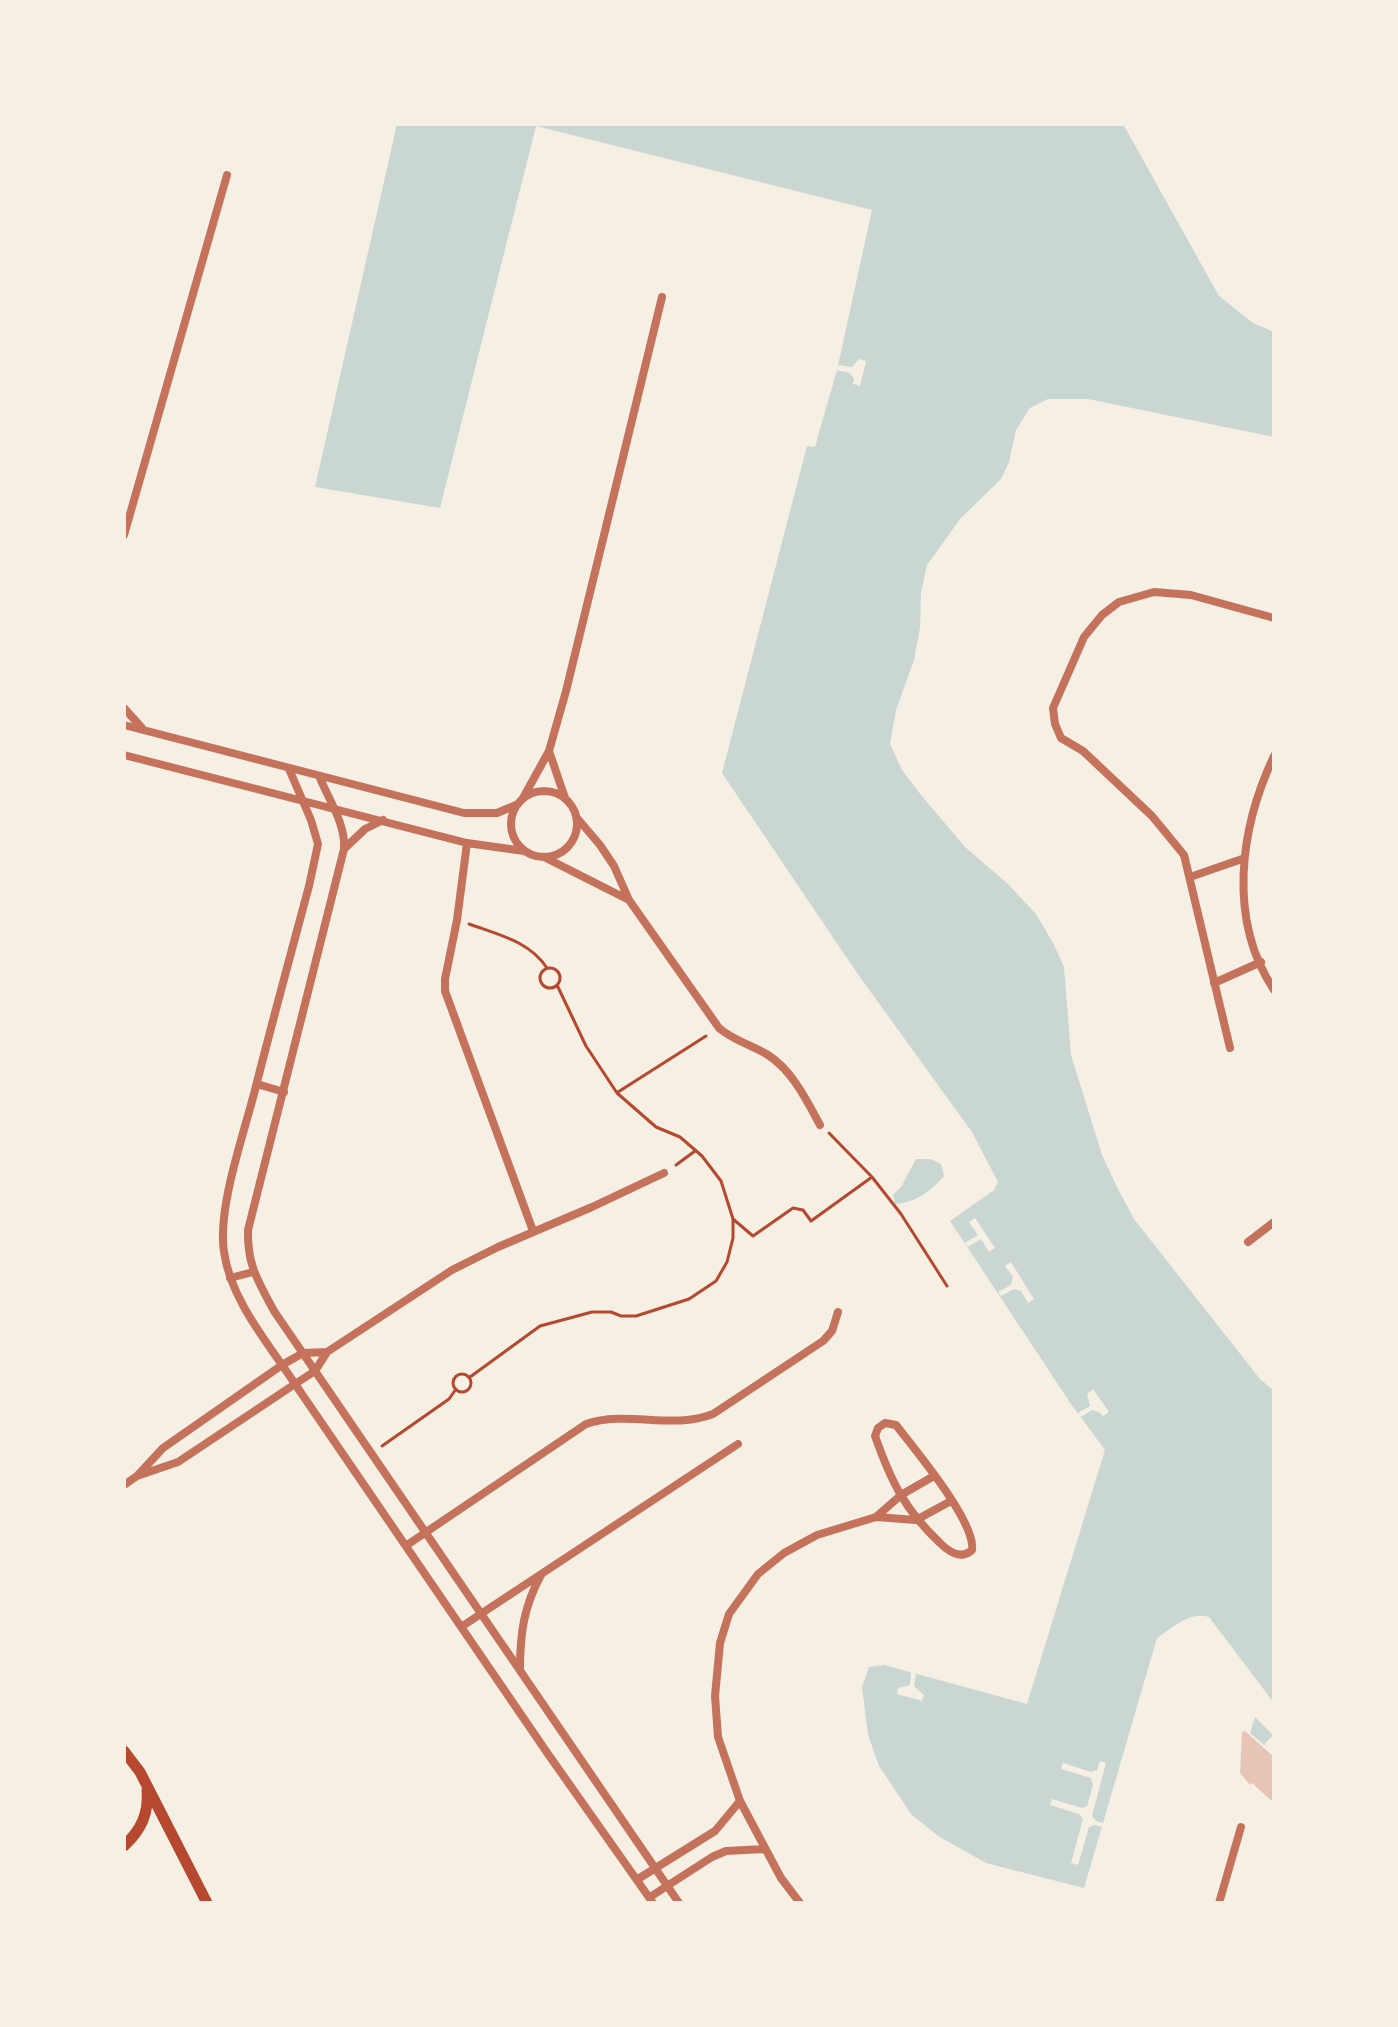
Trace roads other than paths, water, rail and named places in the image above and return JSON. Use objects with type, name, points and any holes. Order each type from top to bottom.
[{"type":"main road","points":[[124,1751],[147,1786],[207,1903]]},
{"type":"main road","points":[[124,1846],[144,1820],[148,1803],[147,1786]]},
{"type":"street","points":[[124,535],[227,175]]},
{"type":"street","points":[[523,798],[549,751],[662,297]]},
{"type":"street","points":[[1230,1048],[1184,855],[1152,816],[1083,751],[1061,738],[1053,708],[1084,637],[1102,615],[1119,602],[1154,592],[1191,595],[1274,618]]},
{"type":"street","points":[[124,708],[142,728]]},
{"type":"street","points":[[124,725],[464,813],[497,813],[516,805],[533,792],[556,793],[566,799]]},
{"type":"street","points":[[549,751],[566,799],[577,818],[614,866],[629,900],[719,1028],[730,1037],[771,1056],[806,1099],[820,1125]]},
{"type":"street","points":[[124,755],[467,843],[524,851],[544,857],[629,900]]},
{"type":"street","points":[[1274,756],[1250,818],[1242,859],[1246,911],[1261,962],[1274,990]]},
{"type":"street","points":[[289,769],[318,844],[238,1151],[223,1229],[223,1252],[230,1278],[282,1365],[548,1754],[652,1900],[668,1885],[726,1851],[764,1849]]},
{"type":"street","points":[[320,778],[345,838],[344,849],[248,1230],[248,1253],[253,1272],[274,1311],[679,1903]]},
{"type":"street","points":[[516,805],[510,824],[512,835],[524,851]]},
{"type":"street","points":[[544,857],[556,855],[565,849],[576,829],[577,818]]},
{"type":"street","points":[[344,849],[365,829],[383,820]]},
{"type":"street","points":[[467,843],[445,991],[533,1231]]},
{"type":"street","points":[[1190,877],[1242,859]]},
{"type":"street","points":[[1214,983],[1261,962]]},
{"type":"street","points":[[257,1084],[284,1092]]},
{"type":"street","points":[[137,1476],[178,1462],[315,1371],[327,1352],[452,1270],[664,1173]]},
{"type":"street","points":[[1248,1242],[1274,1222]]},
{"type":"street","points":[[230,1278],[253,1272]]},
{"type":"street","points":[[407,1545],[586,1424],[604,1418],[696,1421],[713,1414],[823,1341],[832,1331],[838,1312]]},
{"type":"street","points":[[124,1485],[137,1476],[163,1448],[282,1365],[303,1353],[327,1352]]},
{"type":"street","points":[[885,1423],[896,1425],[934,1476],[974,1540],[972,1550],[967,1555],[957,1556],[945,1548],[916,1520],[887,1468],[875,1436],[878,1428],[885,1423]]},
{"type":"street","points":[[461,1627],[738,1444]]},
{"type":"street","points":[[876,1517],[901,1495],[934,1476]]},
{"type":"street","points":[[800,1903],[764,1849],[740,1801],[718,1737],[715,1696],[720,1643],[729,1614],[758,1574],[784,1553],[817,1535],[876,1517],[916,1520],[951,1501]]},
{"type":"street","points":[[520,1670],[522,1621],[528,1598],[543,1571]]},
{"type":"street","points":[[638,1879],[715,1831],[740,1801]]},
{"type":"street","points":[[1219,1903],[1241,1827]]}]
